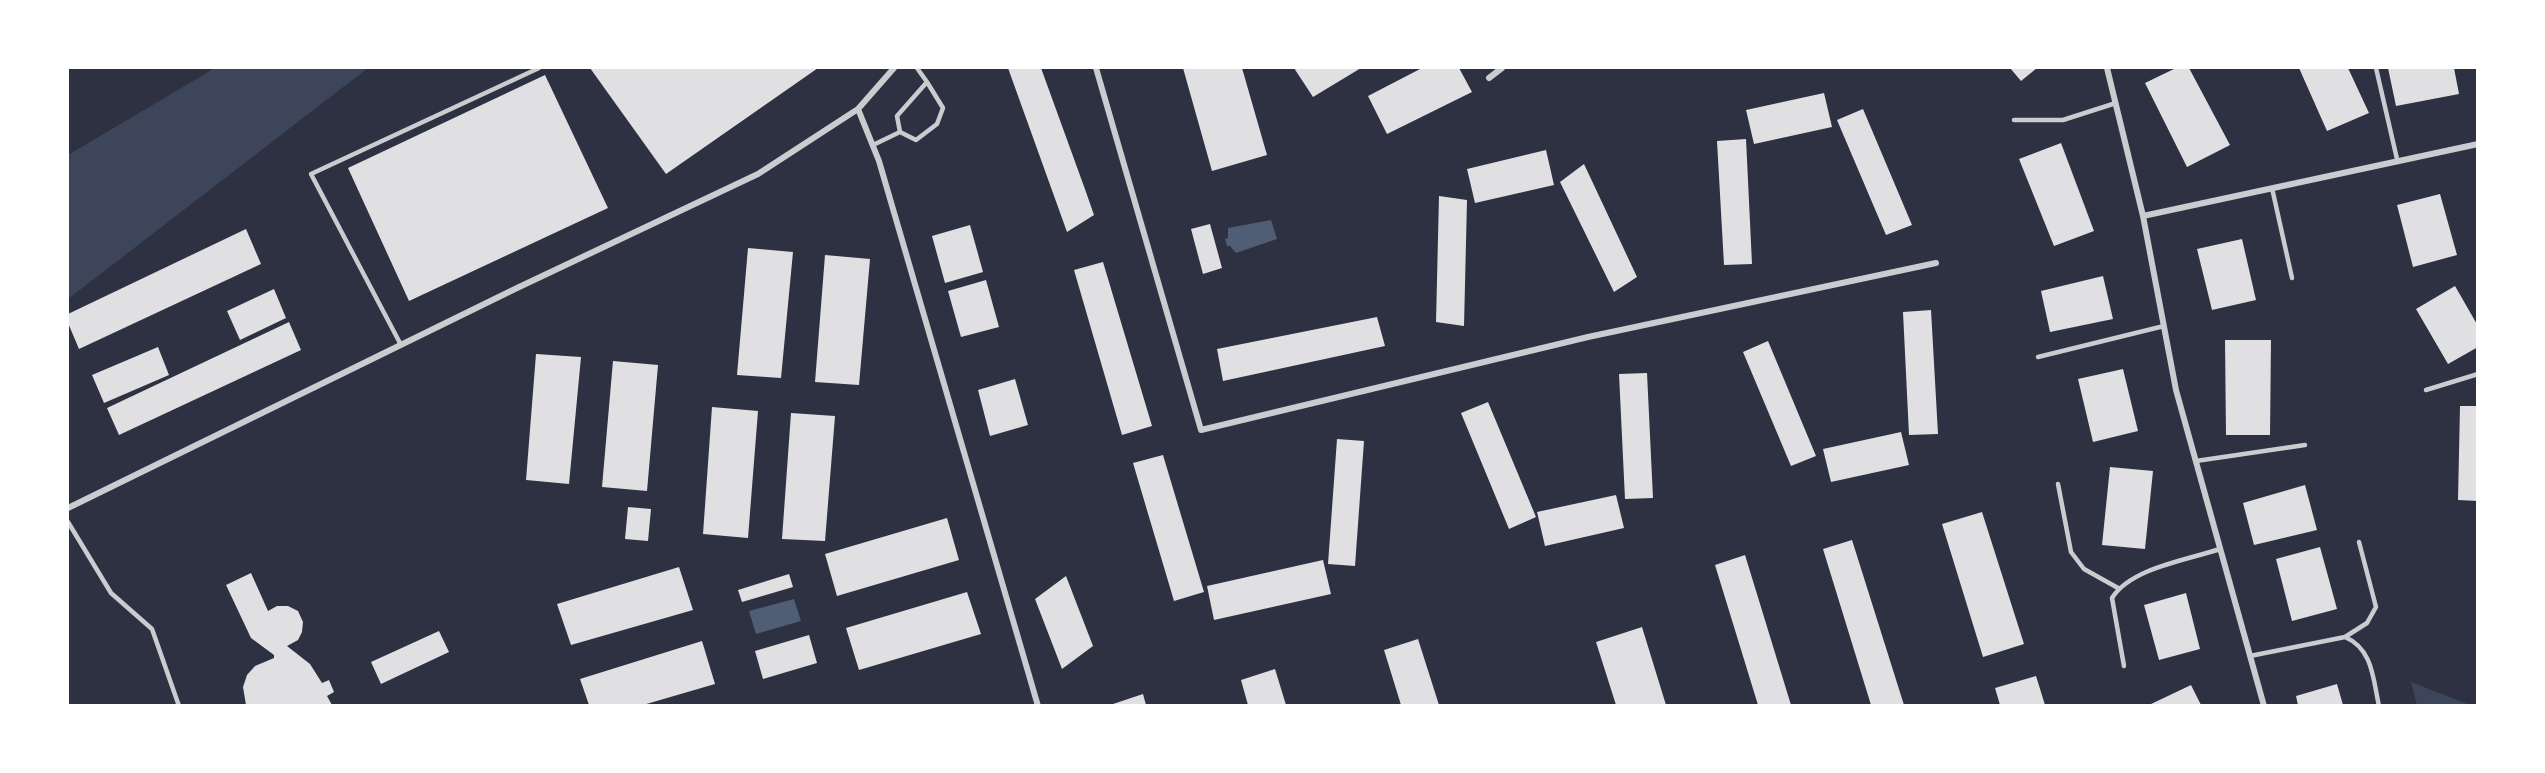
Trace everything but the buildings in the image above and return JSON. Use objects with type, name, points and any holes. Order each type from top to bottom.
[{"type":"street","points":[[68,508],[758,174],[858,109],[894,68]]},
{"type":"street","points":[[1096,68],[1201,430],[1588,337],[1936,263]]},
{"type":"street","points":[[1489,78],[1502,68]]},
{"type":"street","points":[[2107,68],[2143,216],[2176,390],[2264,705]]},
{"type":"street","points":[[858,109],[873,145],[1038,705]]},
{"type":"street","points":[[2143,216],[2397,159],[2477,144]]},
{"type":"lane","points":[[401,345],[311,174],[539,68]]},
{"type":"lane","points":[[900,132],[916,140],[937,124],[943,108],[917,68]]},
{"type":"lane","points":[[2376,68],[2397,159]]},
{"type":"lane","points":[[900,132],[897,116],[927,82]]},
{"type":"lane","points":[[2014,120],[2063,120],[2116,103]]},
{"type":"lane","points":[[873,145],[900,132]]},
{"type":"lane","points":[[2272,188],[2292,278]]},
{"type":"lane","points":[[2038,357],[2164,326]]},
{"type":"lane","points":[[2426,390],[2478,374]]},
{"type":"lane","points":[[2196,461],[2305,446]]},
{"type":"lane","points":[[2058,484],[2072,552],[2084,569],[2118,588]]},
{"type":"lane","points":[[68,522],[111,593],[152,629],[179,705]]},
{"type":"lane","points":[[2250,656],[2345,637],[2367,623],[2376,607],[2359,542]]},
{"type":"lane","points":[[2124,666],[2112,598],[2118,588],[2134,577],[2220,549]]},
{"type":"lane","points":[[2345,637],[2358,642],[2368,656],[2379,705]]},
{"type":"shaded area","points":[[215,68],[368,68],[68,299],[68,155]]},
{"type":"shaded area","points":[[1271,220],[1277,239],[1236,253],[1230,246],[1227,246],[1225,239],[1228,238],[1228,228]]},
{"type":"shaded area","points":[[794,599],[801,621],[756,634],[749,611]]},
{"type":"shaded area","points":[[2411,682],[2470,705],[2417,705]]}]
